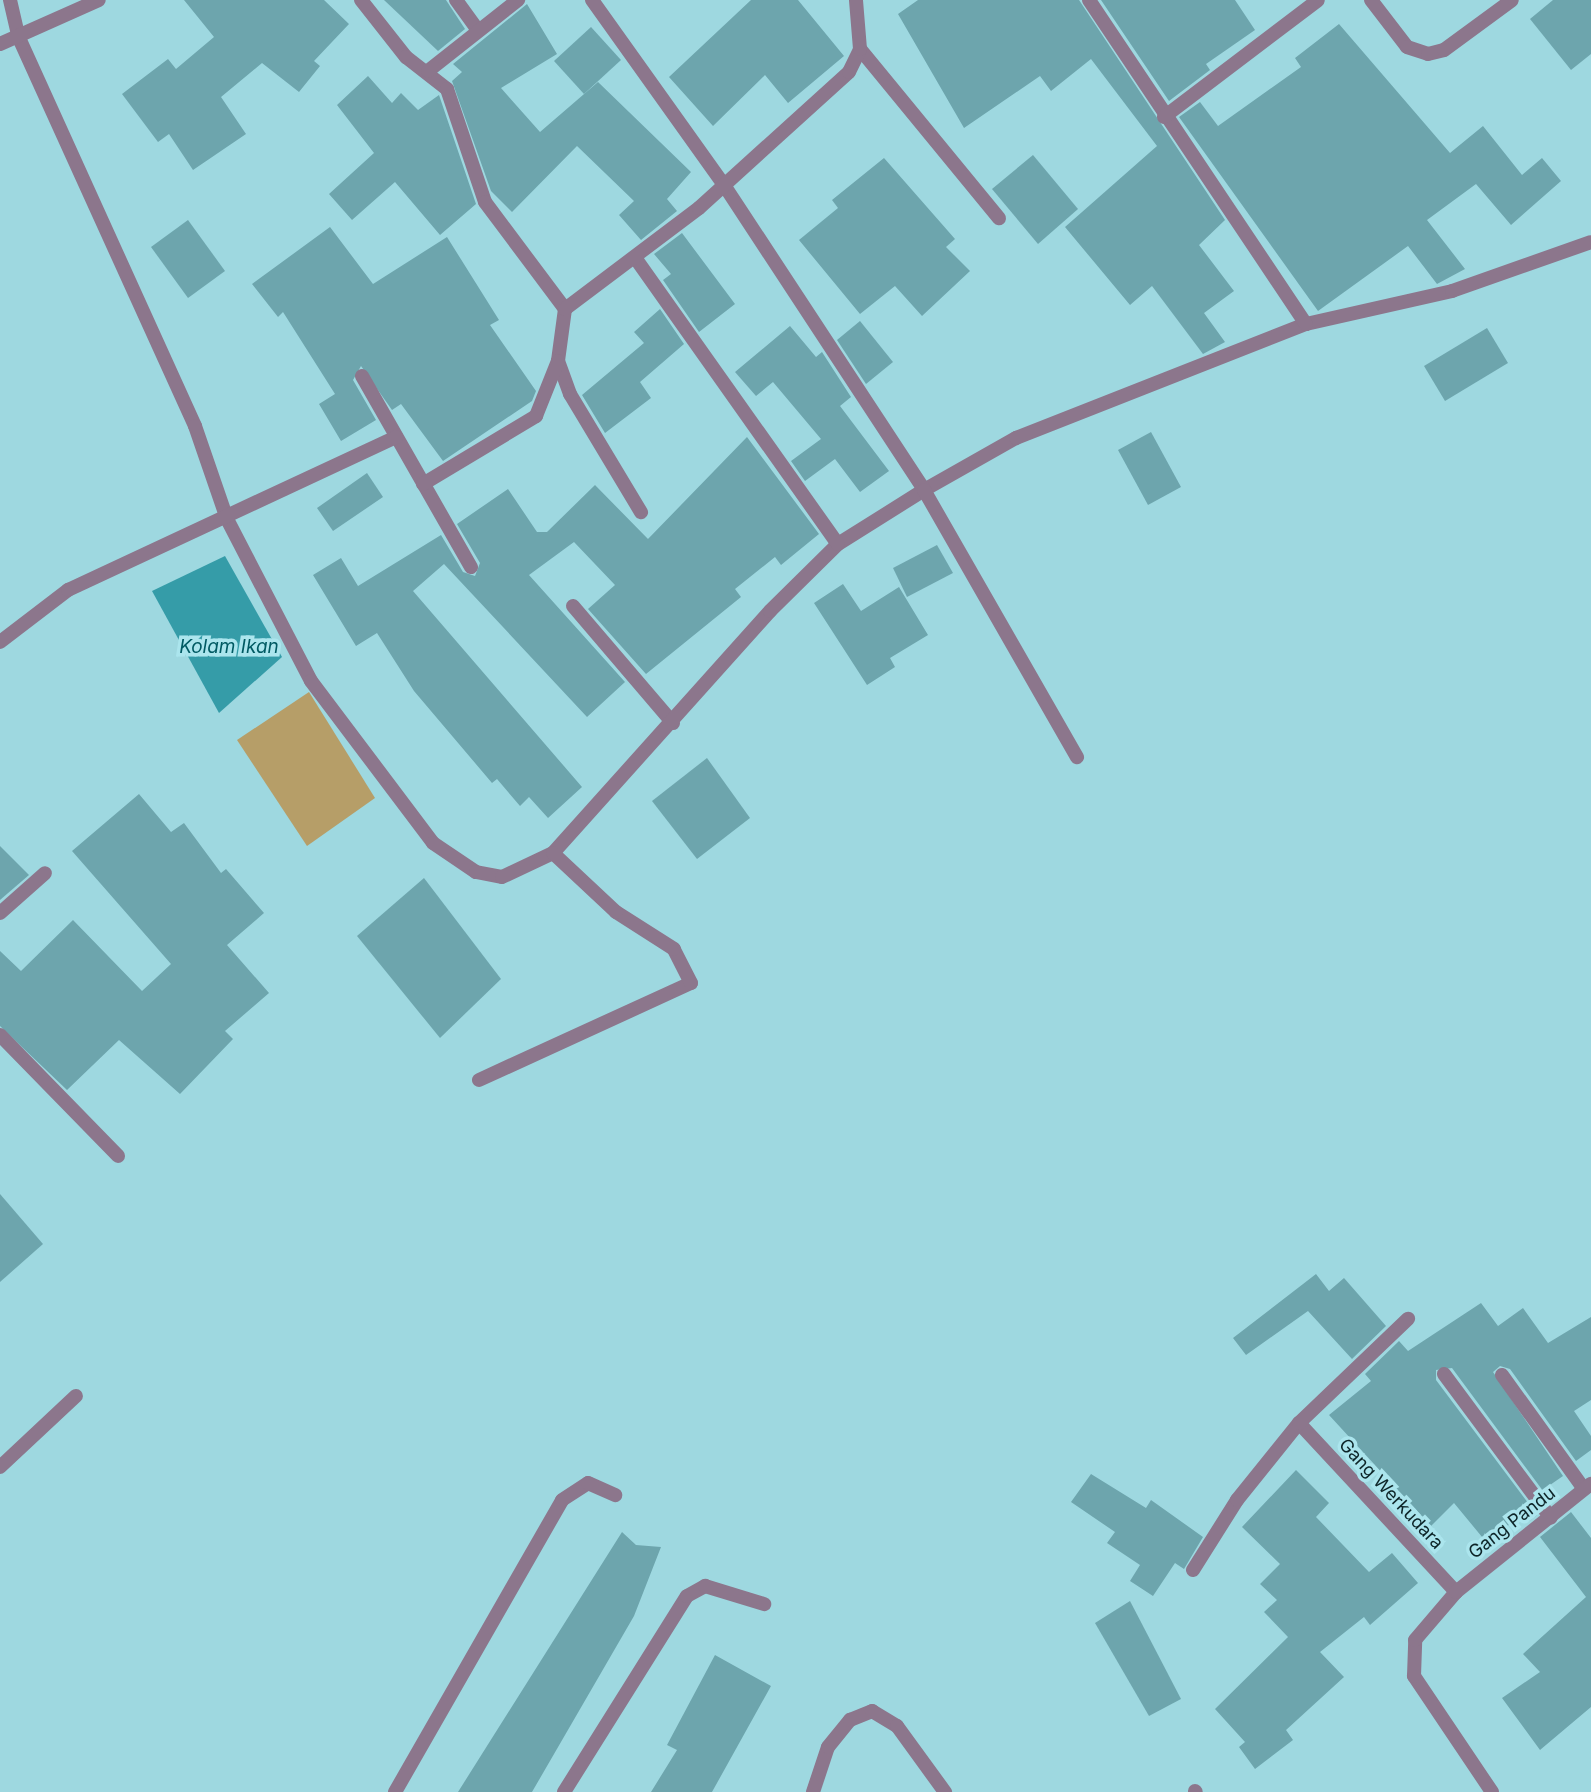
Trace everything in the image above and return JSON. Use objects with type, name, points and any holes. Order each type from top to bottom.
[{"type":"street","points":[[10,0],[19,38],[195,426],[227,519],[312,681],[433,843],[476,872],[502,877],[553,853],[673,723],[769,611],[838,544],[924,490],[1016,438],[1306,324],[1452,291],[1591,242]]},
{"type":"street","points":[[0,44],[19,38],[99,0]]},
{"type":"street","points":[[361,0],[406,57],[428,71],[447,89],[485,202],[565,309],[558,361],[536,416],[423,484]]},
{"type":"street","points":[[456,0],[477,29]]},
{"type":"street","points":[[428,71],[477,29],[518,0]]},
{"type":"street","points":[[592,0],[724,185],[924,490],[1077,757]]},
{"type":"street","points":[[565,309],[636,259],[724,185],[849,72],[860,49],[856,0]]},
{"type":"street","points":[[1089,0],[1164,117],[1306,324]]},
{"type":"street","points":[[1164,117],[1318,0]]},
{"type":"street","points":[[1371,0],[1407,47],[1428,54],[1444,50],[1512,0]]},
{"type":"street","points":[[860,49],[999,218]]},
{"type":"street","points":[[636,259],[838,544]]},
{"type":"street","points":[[558,361],[587,430],[641,512]]},
{"type":"street","points":[[362,376],[471,567]]},
{"type":"street","points":[[0,642],[68,590],[227,519],[396,437]]},
{"type":"street","points":[[573,606],[673,723]]},
{"type":"street","points":[[479,1080],[691,983],[674,949],[616,912],[553,853]]},
{"type":"street","points":[[0,913],[45,873]]},
{"type":"street","points":[[0,1035],[118,1156]]},
{"type":"street","points":[[1193,1570],[1237,1500],[1298,1423],[1408,1319]]},
{"type":"street","points":[[1444,1374],[1551,1518]]},
{"type":"street","points":[[1502,1375],[1588,1486]]},
{"type":"street","points":[[0,1467],[76,1396]]},
{"type":"street","name":"Gang Werkudara","points":[[1298,1423],[1456,1592]]},
{"type":"street","points":[[395,1792],[562,1500],[588,1483],[615,1495]]},
{"type":"street","name":"Gang Pandu","points":[[1492,1792],[1414,1676],[1415,1640],[1456,1592],[1588,1486]]},
{"type":"street","points":[[564,1792],[687,1596],[705,1586],[764,1604]]},
{"type":"street","points":[[813,1792],[828,1748],[850,1720],[872,1711],[897,1726],[945,1792]]},
{"type":"shaded area","points":[[309,692],[375,798],[307,846],[237,740]]},
{"type":"water","name":"Kolam Ikan","points":[[225,556],[282,657],[219,713],[152,591]]},
{"type":"building","points":[[184,0],[324,0],[349,24],[314,61],[320,66],[299,92],[262,63],[221,97],[246,134],[193,170],[169,134],[158,142],[122,94],[168,59],[176,69],[214,37]]},
{"type":"building","points":[[384,0],[446,0],[465,29],[438,51]]},
{"type":"building","points":[[751,0],[798,0],[844,56],[788,103],[765,75],[713,126],[669,77]]},
{"type":"building","points":[[918,0],[1079,0],[1225,220],[1199,245],[1234,291],[1204,313],[1225,342],[1203,354],[1152,286],[1130,305],[1065,227],[1157,146],[1091,59],[1051,91],[1040,76],[964,128],[898,14]]},
{"type":"building","points":[[1101,0],[1235,0],[1255,30],[1206,64],[1210,70],[1169,101]]},
{"type":"building","points":[[1553,0],[1591,0],[1591,54],[1571,70],[1530,19]]},
{"type":"building","points":[[527,4],[557,54],[501,88],[540,132],[598,82],[691,172],[667,199],[677,211],[641,240],[619,215],[634,201],[577,146],[512,212],[491,191],[452,81],[462,72],[453,64]]},
{"type":"building","points":[[1339,24],[1450,153],[1483,126],[1522,175],[1542,158],[1561,181],[1511,225],[1476,184],[1427,220],[1465,269],[1437,284],[1408,246],[1318,311],[1179,117],[1200,102],[1218,126],[1301,67],[1295,58]]},
{"type":"building","points":[[591,27],[621,60],[584,94],[554,61]]},
{"type":"building","points":[[368,76],[392,103],[401,93],[418,110],[439,95],[476,204],[440,235],[395,182],[352,220],[329,194],[374,153],[337,105]]},
{"type":"building","points":[[1033,155],[1078,209],[1038,244],[992,189]]},
{"type":"building","points":[[884,158],[955,239],[946,247],[970,271],[922,316],[895,286],[860,314],[799,240],[838,208],[832,200]]},
{"type":"building","points":[[188,220],[225,271],[188,298],[151,247]]},
{"type":"building","points":[[330,227],[373,284],[447,237],[499,320],[490,325],[536,391],[532,401],[443,461],[401,404],[392,410],[361,366],[353,380],[376,420],[341,441],[319,404],[335,394],[283,312],[278,317],[252,284]]},
{"type":"building","points":[[682,233],[735,304],[699,332],[663,280],[671,274],[654,254]]},
{"type":"building","points":[[660,309],[684,344],[640,382],[651,398],[605,433],[582,395],[644,343],[634,332]]},
{"type":"building","points":[[860,321],[893,362],[866,384],[837,340]]},
{"type":"building","points":[[790,326],[816,357],[822,352],[851,397],[840,406],[889,471],[860,492],[835,459],[805,481],[791,461],[821,439],[773,382],[756,396],[735,372]]},
{"type":"building","points":[[1487,328],[1508,363],[1445,401],[1424,366]]},
{"type":"building","points":[[1151,432],[1181,487],[1148,505],[1118,450]]},
{"type":"building","points":[[747,437],[819,534],[781,565],[775,557],[735,589],[741,597],[646,674],[588,609],[615,585],[574,542],[529,575],[625,682],[587,717],[444,564],[413,591],[582,787],[548,818],[529,797],[520,806],[497,779],[492,783],[414,691],[377,633],[356,646],[313,575],[341,558],[358,586],[441,535],[463,572],[475,576],[480,563],[457,524],[508,489],[537,532],[547,532],[595,485],[648,539]]},
{"type":"building","points":[[367,473],[383,497],[333,531],[317,508]]},
{"type":"building","points":[[937,545],[953,573],[907,597],[893,568]]},
{"type":"building","points":[[843,584],[861,611],[899,587],[928,635],[890,658],[895,667],[867,685],[814,603]]},
{"type":"building","points":[[707,758],[750,818],[697,859],[652,801]]},
{"type":"building","points":[[139,794],[171,832],[184,823],[221,873],[226,869],[264,913],[227,945],[269,993],[225,1031],[233,1039],[180,1094],[119,1040],[67,1090],[0,1026],[0,951],[21,971],[73,920],[142,991],[171,964],[72,851]]},
{"type":"building","points":[[0,846],[29,875],[0,900]]},
{"type":"building","points":[[424,878],[501,979],[440,1038],[357,936]]},
{"type":"building","points":[[0,1194],[43,1244],[0,1282]]},
{"type":"building","points":[[1316,1274],[1329,1291],[1344,1278],[1386,1326],[1352,1359],[1308,1311],[1246,1355],[1233,1338]]},
{"type":"building","points":[[1481,1303],[1498,1326],[1523,1308],[1548,1343],[1591,1317],[1591,1400],[1574,1411],[1591,1436],[1591,1450],[1576,1461],[1510,1369],[1500,1366],[1493,1372],[1563,1476],[1550,1485],[1559,1497],[1552,1503],[1452,1368],[1436,1370],[1436,1380],[1537,1515],[1528,1522],[1522,1514],[1487,1543],[1454,1503],[1431,1526],[1329,1415],[1371,1381],[1365,1374],[1399,1341],[1408,1351]]},
{"type":"building","points":[[1296,1470],[1329,1503],[1316,1517],[1369,1572],[1392,1553],[1418,1583],[1370,1625],[1364,1617],[1320,1652],[1344,1677],[1286,1730],[1293,1740],[1255,1769],[1239,1747],[1245,1742],[1215,1709],[1288,1637],[1264,1612],[1277,1600],[1260,1584],[1280,1564],[1242,1527]]},
{"type":"building","points":[[1091,1474],[1146,1508],[1151,1500],[1203,1537],[1184,1569],[1175,1563],[1153,1596],[1130,1581],[1140,1565],[1107,1543],[1115,1532],[1071,1502]]},
{"type":"building","points":[[1571,1512],[1591,1538],[1591,1707],[1540,1750],[1502,1698],[1540,1672],[1523,1654],[1586,1597],[1540,1537]]},
{"type":"building","points":[[622,1532],[636,1545],[661,1547],[634,1616],[532,1792],[458,1792]]},
{"type":"building","points":[[1130,1601],[1181,1699],[1149,1716],[1095,1623]]},
{"type":"building","points":[[715,1655],[771,1686],[712,1792],[651,1792],[677,1750],[667,1745]]}]
